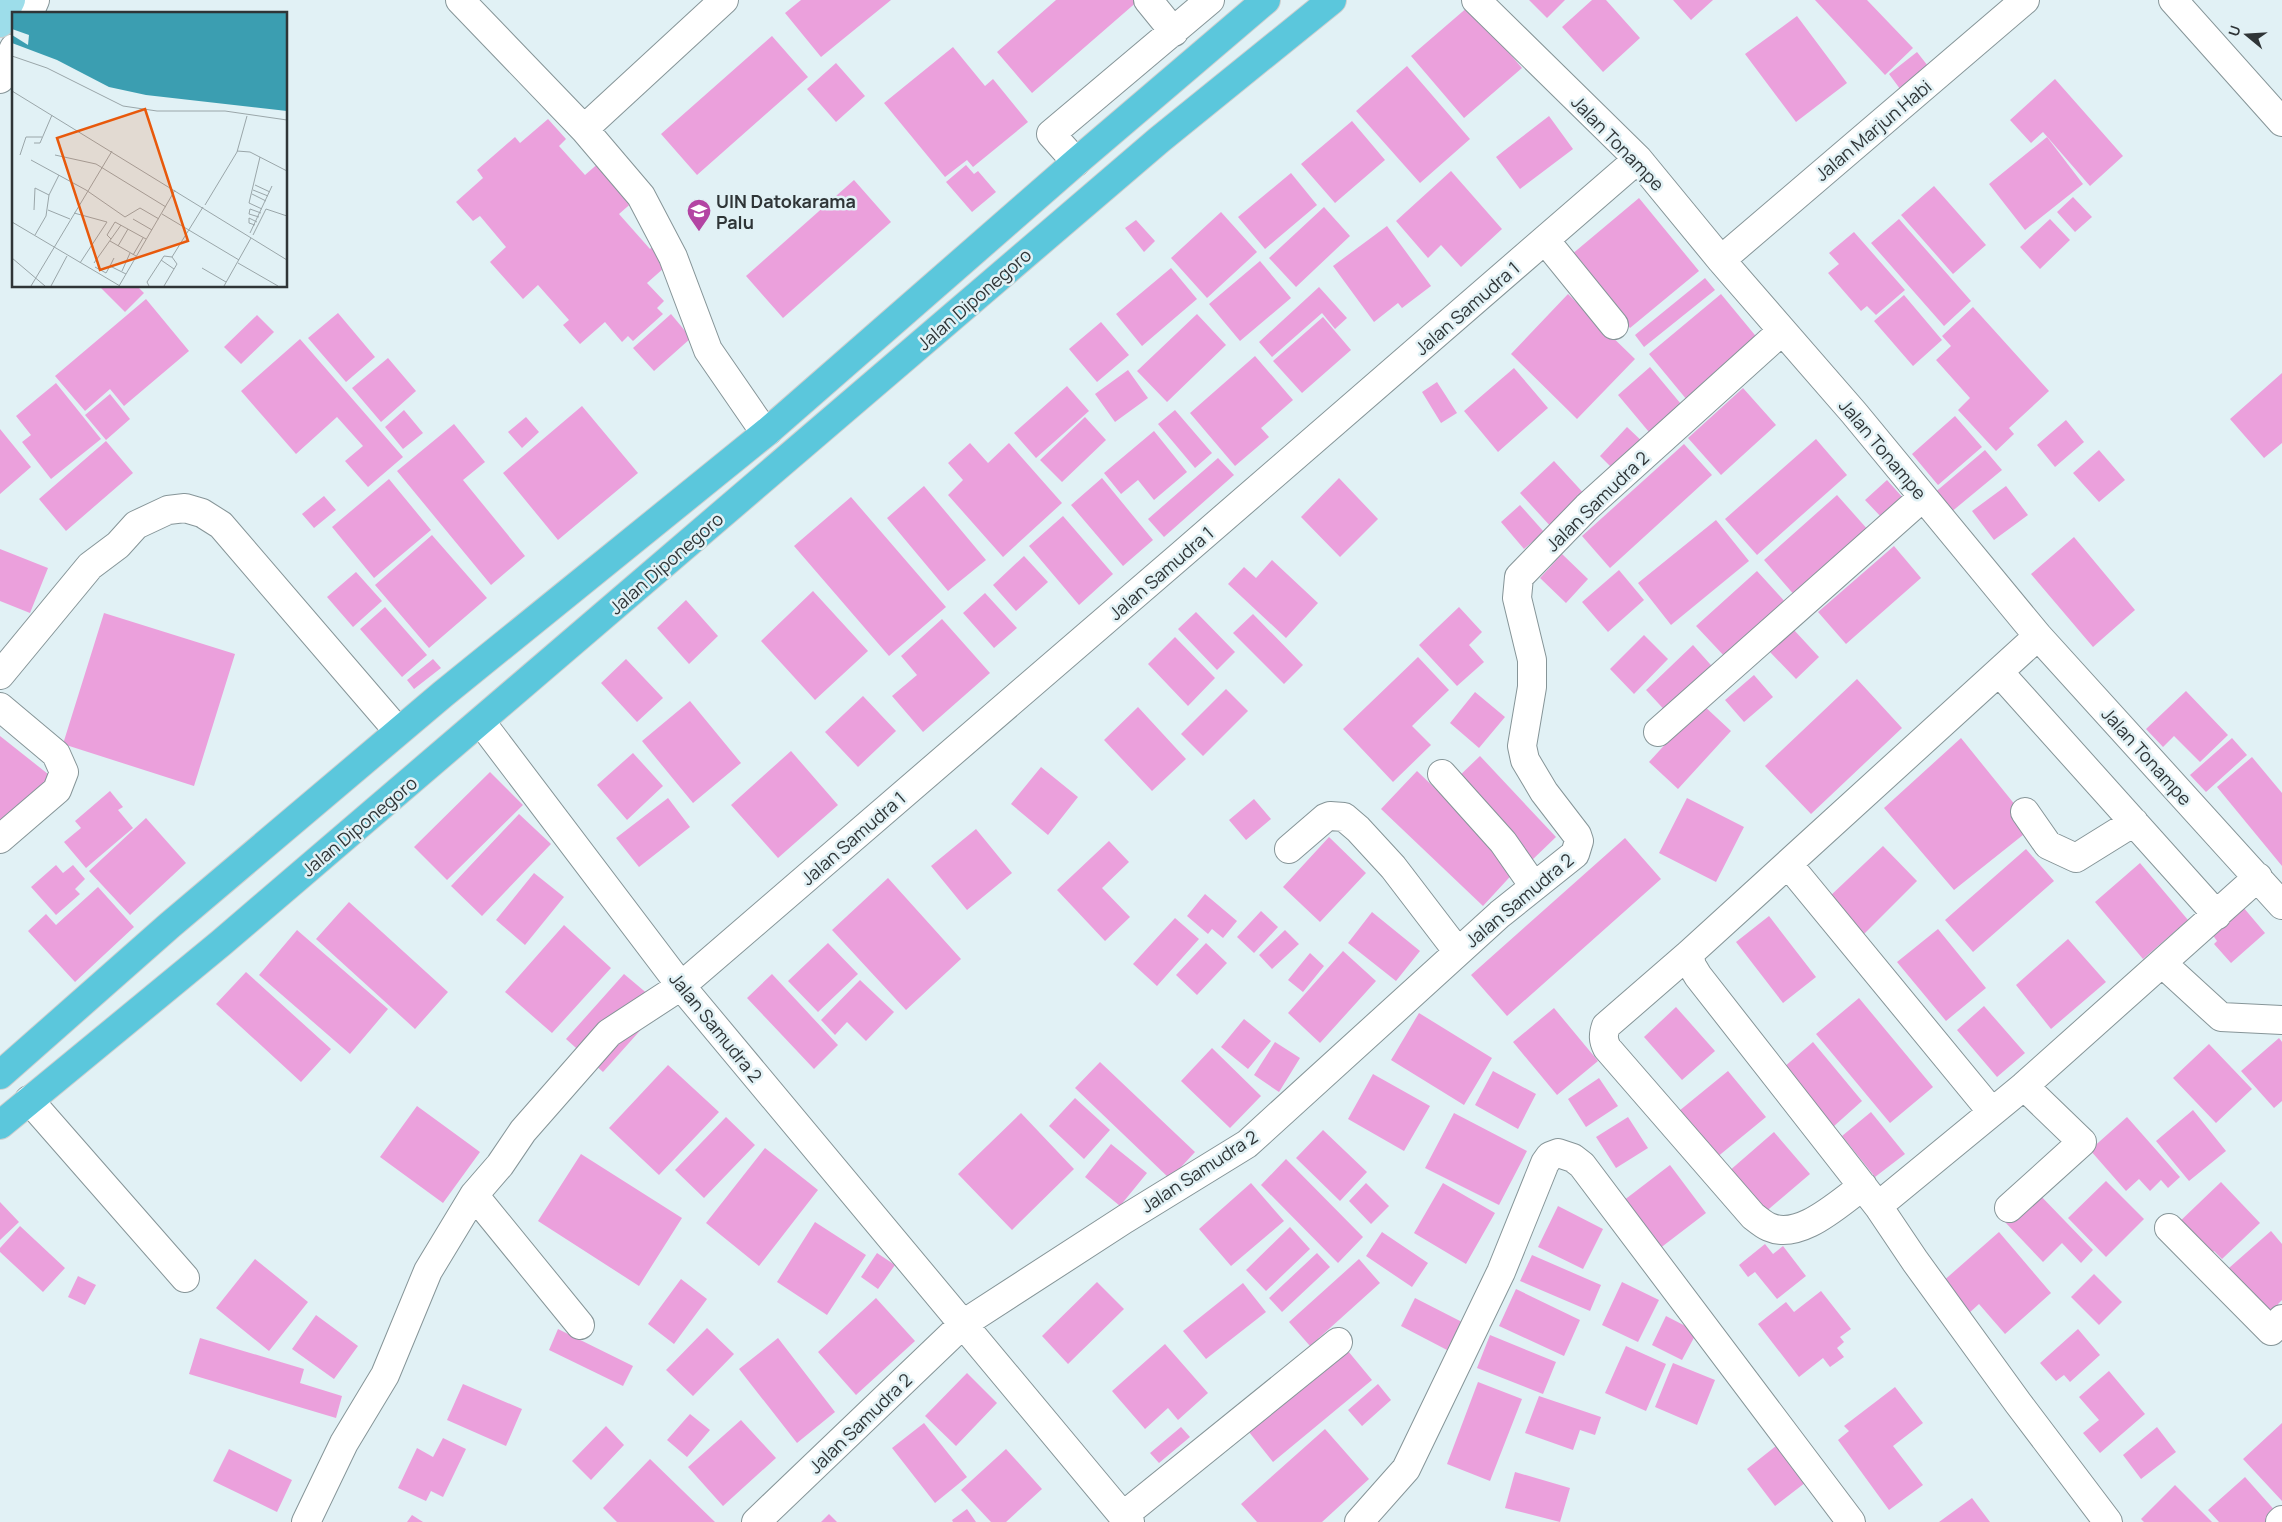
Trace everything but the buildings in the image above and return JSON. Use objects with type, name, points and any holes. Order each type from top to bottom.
[{"type":"highway","name":"Jalan Diponegoro","points":[[0,1076],[170,925],[398,731],[546,609],[768,432],[1076,162],[1266,0]]},
{"type":"highway","name":"Jalan Diponegoro","points":[[0,1125],[221,943],[1159,140],[1332,0]]},
{"type":"main road","points":[[0,23],[10,0]]},
{"type":"street","points":[[30,12],[35,0]]},
{"type":"street","points":[[460,0],[584,129],[641,196],[673,257],[708,350],[759,424],[768,432]]},
{"type":"street","points":[[584,129],[724,0]]},
{"type":"street","points":[[1148,0],[1174,32]]},
{"type":"street","points":[[1076,162],[1051,134],[1210,0]]},
{"type":"street","name":"Jalan Tonampe","points":[[1476,0],[1638,158],[1720,260],[1923,497],[2038,636],[2282,905]]},
{"type":"street","name":"Jalan Marjun Habi","points":[[1720,260],[2025,0]]},
{"type":"street","points":[[2173,0],[2282,122]]},
{"type":"street","points":[[0,79],[12,52]]},
{"type":"street","name":"Jalan Samudra 1","points":[[306,1522],[344,1443],[385,1375],[428,1271],[474,1196],[500,1165],[523,1131],[609,1033],[681,986],[1546,240],[1638,158]]},
{"type":"street","points":[[1546,240],[1614,325]]},
{"type":"street","name":"Jalan Samudra 2","points":[[756,1522],[963,1324],[1125,1219],[1248,1144],[1458,952],[1534,886],[1575,854],[1579,841],[1577,835],[1544,792],[1525,760],[1522,746],[1532,687],[1532,660],[1517,598],[1519,577],[1588,507],[1782,331]]},
{"type":"street","points":[[1658,732],[1923,497]]},
{"type":"street","points":[[0,675],[90,566],[118,545],[136,524],[168,510],[185,508],[202,513],[221,525],[398,731]]},
{"type":"street","points":[[2038,636],[1689,954],[1606,1026],[1603,1036],[1607,1048],[1753,1216],[1770,1228],[1788,1231],[1806,1226],[1870,1196],[1992,1112],[2024,1086],[2258,877]]},
{"type":"street","points":[[1999,672],[2217,915]]},
{"type":"street","points":[[0,707],[56,754],[64,772],[57,790],[0,839]]},
{"type":"street","name":"Jalan Samudra 2","points":[[481,722],[681,986],[1127,1519]]},
{"type":"street","points":[[1442,774],[1502,842],[1534,886]]},
{"type":"street","points":[[2025,812],[2048,845],[2076,858],[2134,822]]},
{"type":"street","points":[[1289,850],[1325,818],[1330,816],[1344,818],[1358,829],[1393,867],[1458,952]]},
{"type":"street","points":[[1788,864],[1992,1112]]},
{"type":"street","points":[[1689,954],[1692,966],[1698,976],[1870,1196],[1955,1317],[2108,1522]]},
{"type":"street","points":[[2162,963],[2221,1017],[2282,1020]]},
{"type":"street","points":[[2008,1208],[2082,1142],[2024,1086]]},
{"type":"street","points":[[29,1100],[186,1278]]},
{"type":"street","points":[[1359,1522],[1406,1469],[1502,1272],[1545,1163],[1550,1156],[1558,1153],[1565,1154],[1582,1165],[1851,1522]]},
{"type":"street","points":[[474,1196],[580,1325]]},
{"type":"street","points":[[2169,1228],[2278,1331]]},
{"type":"street","points":[[1127,1519],[1338,1342]]},
{"type":"place","name":"UIN Datokarama Palu","points":[[699,232]]}]
